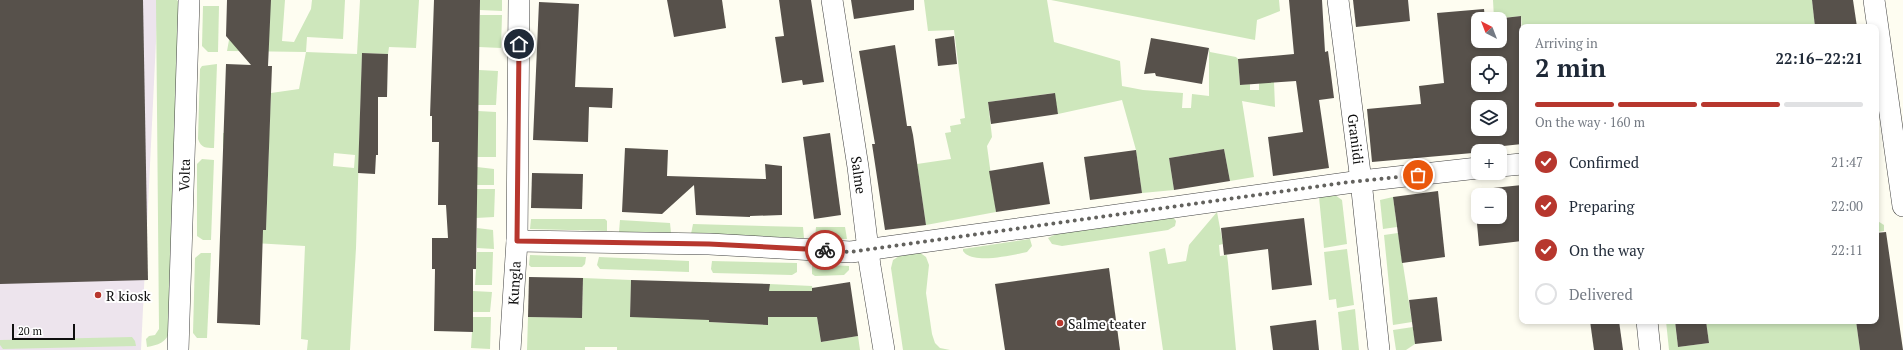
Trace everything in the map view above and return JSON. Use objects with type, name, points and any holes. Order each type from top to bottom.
[{"type":"street","name":"Volta","points":[[178,350],[189,0]]},
{"type":"street","name":"Kungla","points":[[510,350],[517,241],[519,0]]},
{"type":"street","name":"Salme","points":[[832,0],[884,350]]},
{"type":"street","name":"Graniidi","points":[[1338,0],[1361,180],[1379,350]]},
{"type":"street","points":[[1874,0],[1877,24]]},
{"type":"street","points":[[1879,36],[1903,206]]},
{"type":"street","points":[[1507,165],[1519,164]]},
{"type":"street","points":[[517,241],[709,244],[851,252],[1361,180],[1471,169]]},
{"type":"street","points":[[1647,324],[1650,350]]},
{"type":"shaded area","points":[[0,0],[158,0],[141,350],[0,350]]},
{"type":"green space","points":[[156,0],[177,0],[180,4],[170,331],[164,341],[147,347],[146,339],[149,336],[155,335],[159,329]]},
{"type":"green space","points":[[271,0],[285,0],[282,41],[294,42],[311,9],[312,0],[345,0],[343,39],[307,37],[306,52],[227,51],[229,40]]},
{"type":"green space","points":[[360,0],[419,0],[416,48],[389,47],[388,54],[362,53],[356,248],[350,350],[307,350],[308,340],[301,339],[305,246],[252,243],[253,230],[266,230],[269,148],[223,147],[223,133],[269,135],[271,93],[299,89],[306,52],[357,54]],"holes":[[[334,153],[355,155],[354,168],[333,166]]]},
{"type":"green space","points":[[480,0],[502,0],[502,11],[480,10]]},
{"type":"green space","points":[[924,0],[1047,0],[1054,42],[1120,61],[1122,86],[1143,90],[1183,93],[1182,108],[1191,108],[1192,94],[1209,96],[1209,48],[1210,52],[1236,57],[1238,59],[1240,85],[1250,84],[1250,90],[1259,90],[1259,84],[1273,57],[1275,107],[1242,101],[1254,177],[1230,181],[1224,149],[1169,158],[1174,190],[1142,193],[1136,150],[1122,100],[1058,114],[1054,93],[988,102],[992,137],[987,146],[996,212],[926,225],[917,164],[951,159],[945,133],[951,132],[950,126],[961,124],[960,119],[965,118],[954,30],[928,31]]},
{"type":"green space","points":[[1051,0],[1279,0],[1280,11],[1257,20],[1255,40]]},
{"type":"green space","points":[[1493,0],[1812,0],[1815,24],[1522,24],[1521,16],[1507,18],[1507,12],[1494,12]]},
{"type":"green space","points":[[203,6],[219,6],[218,52],[208,52],[202,46]]},
{"type":"green space","points":[[480,15],[502,15],[501,48],[479,47]]},
{"type":"green space","points":[[217,64],[214,148],[209,148],[202,146],[198,139],[200,69],[202,66]]},
{"type":"green space","points":[[479,70],[498,71],[496,105],[478,105]]},
{"type":"green space","points":[[478,111],[496,112],[496,157],[477,157]]},
{"type":"green space","points":[[202,159],[214,160],[211,240],[203,240],[197,236],[197,164]]},
{"type":"green space","points":[[477,167],[494,169],[494,185],[477,185]]},
{"type":"green space","points":[[477,189],[495,189],[494,217],[476,218]]},
{"type":"green space","points":[[1335,195],[1342,200],[1347,244],[1324,248],[1319,197]]},
{"type":"green space","points":[[1393,197],[1397,227],[1383,229],[1380,200]]},
{"type":"green space","points":[[1217,212],[1223,244],[1219,245],[1220,256],[1227,255],[1236,350],[1163,350],[1149,252],[1165,248],[1168,264],[1186,261],[1189,245]]},
{"type":"green space","points":[[1173,217],[1176,221],[1175,226],[1168,230],[1062,246],[1052,244],[1048,238],[1056,234]]},
{"type":"green space","points":[[531,219],[605,219],[607,221],[607,231],[530,229]]},
{"type":"green space","points":[[620,220],[670,223],[671,233],[619,232]]},
{"type":"green space","points":[[1879,222],[1884,225],[1884,231],[1879,232]]},
{"type":"green space","points":[[693,224],[803,227],[804,238],[691,234]]},
{"type":"green space","points":[[816,227],[845,227],[847,239],[815,239]]},
{"type":"green space","points":[[477,228],[493,230],[494,249],[477,248]]},
{"type":"green space","points":[[1398,233],[1412,322],[1393,325],[1384,235]]},
{"type":"green space","points":[[1030,239],[1032,246],[1027,252],[1012,255],[984,258],[968,255],[963,251],[963,249]]},
{"type":"green space","points":[[1347,249],[1354,305],[1337,308],[1336,299],[1329,300],[1324,252]]},
{"type":"green space","points":[[477,252],[493,252],[492,285],[475,285]]},
{"type":"green space","points":[[919,252],[926,257],[929,265],[926,293],[932,334],[935,343],[940,348],[950,350],[903,350],[891,268],[893,260],[901,255]]},
{"type":"green space","points":[[201,253],[211,253],[207,338],[197,338],[193,333],[195,258]]},
{"type":"green space","points":[[530,255],[586,257],[585,264],[582,267],[531,267],[529,265]]},
{"type":"green space","points":[[599,257],[689,261],[689,272],[600,269],[597,265]]},
{"type":"green space","points":[[712,261],[797,263],[797,272],[792,275],[713,273],[711,269]]},
{"type":"green space","points":[[812,264],[849,266],[849,270],[844,275],[815,276],[812,274]]},
{"type":"green space","points":[[583,278],[631,280],[630,317],[698,282],[711,282],[709,322],[767,325],[769,284],[812,286],[821,342],[858,336],[860,350],[617,350],[617,347],[585,347],[585,350],[527,350],[528,317],[582,318]],"holes":[[[783,291],[795,291],[795,317],[784,317]]]},
{"type":"green space","points":[[473,291],[492,292],[490,312],[473,312]]},
{"type":"green space","points":[[1355,309],[1359,350],[1342,350],[1338,312]]},
{"type":"green space","points":[[473,317],[491,317],[490,349],[471,348]]},
{"type":"green space","points":[[1666,324],[1675,324],[1678,347],[1709,343],[1706,324],[1856,324],[1860,350],[1669,350]]},
{"type":"green space","points":[[1413,327],[1415,344],[1406,350],[1396,350],[1393,330]]},
{"type":"green space","points":[[132,337],[136,346],[3,349],[0,345],[0,340]]},
{"type":"building","points":[[0,0],[143,0],[148,280],[0,284]]},
{"type":"building","points":[[227,0],[271,0],[268,66],[272,66],[266,230],[263,230],[260,325],[217,323],[226,64],[251,65],[226,36]]},
{"type":"building","points":[[434,0],[480,0],[476,269],[473,269],[473,332],[434,331],[435,269],[432,269],[432,238],[448,238],[446,205],[438,205],[439,142],[432,142],[432,116],[430,116]]},
{"type":"building","points":[[667,0],[722,0],[726,28],[674,37]]},
{"type":"building","points":[[779,0],[811,0],[824,82],[803,85],[802,80],[782,83],[775,37],[784,36]]},
{"type":"building","points":[[851,0],[914,0],[914,10],[854,19]]},
{"type":"building","points":[[1289,0],[1322,0],[1325,52],[1328,51],[1334,98],[1319,100],[1329,168],[1273,176],[1268,137],[1303,132],[1296,81],[1240,85],[1238,59],[1294,54]]},
{"type":"building","points":[[1353,0],[1408,0],[1410,21],[1356,27]]},
{"type":"building","points":[[1812,0],[1853,0],[1857,24],[1815,24]]},
{"type":"building","points":[[539,2],[579,4],[575,87],[613,88],[612,108],[589,107],[588,142],[533,140]]},
{"type":"building","points":[[1484,9],[1484,12],[1471,12],[1471,48],[1507,48],[1507,18],[1521,16],[1521,24],[1519,24],[1519,144],[1507,146],[1507,144],[1471,144],[1471,153],[1372,162],[1367,109],[1421,104],[1419,86],[1444,83],[1437,13]]},
{"type":"building","points":[[954,36],[957,64],[938,66],[935,39]]},
{"type":"building","points":[[1151,38],[1209,48],[1202,84],[1156,76],[1155,73],[1144,74]]},
{"type":"building","points":[[895,45],[907,126],[911,126],[913,135],[926,225],[885,230],[872,144],[875,144],[859,51]]},
{"type":"building","points":[[362,53],[388,54],[387,97],[378,97],[378,155],[376,155],[375,174],[358,173]]},
{"type":"building","points":[[1055,93],[1058,114],[991,124],[988,102]]},
{"type":"building","points":[[830,133],[841,215],[814,219],[803,137]]},
{"type":"building","points":[[625,148],[668,150],[667,176],[766,179],[765,164],[782,166],[782,215],[750,217],[696,215],[694,185],[662,214],[622,212]]},
{"type":"building","points":[[1224,149],[1230,181],[1174,190],[1169,158]]},
{"type":"building","points":[[1136,150],[1142,193],[1090,200],[1084,157]]},
{"type":"building","points":[[1043,162],[1050,204],[996,212],[989,171]]},
{"type":"building","points":[[532,173],[583,174],[582,209],[531,208]]},
{"type":"building","points":[[1519,185],[1519,241],[1479,246],[1477,224],[1507,224],[1507,188],[1493,188]]},
{"type":"building","points":[[1438,191],[1445,257],[1402,263],[1393,197]]},
{"type":"building","points":[[1304,218],[1312,285],[1272,290],[1268,249],[1224,255],[1221,228]]},
{"type":"building","points":[[1886,232],[1903,350],[1860,350],[1856,324],[1879,324],[1879,233]]},
{"type":"building","points":[[1109,268],[1120,350],[1005,350],[995,284]]},
{"type":"building","points":[[529,277],[583,278],[582,318],[528,317]]},
{"type":"building","points":[[631,280],[770,284],[769,291],[812,291],[812,288],[850,282],[858,336],[821,342],[817,317],[768,317],[768,325],[709,322],[709,320],[630,317]]},
{"type":"building","points":[[1437,297],[1442,341],[1415,344],[1409,300]]},
{"type":"building","points":[[1316,320],[1319,350],[1273,350],[1270,326]]},
{"type":"building","points":[[1590,324],[1619,324],[1623,350],[1594,350]]},
{"type":"building","points":[[1675,324],[1706,324],[1709,343],[1678,347]]},
{"type":"way so far","points":[[825,250],[851,252],[1361,180],[1418,175]]},
{"type":"place","name":"R kiosk","points":[[98,295]]},
{"type":"place","name":"Salme teater","points":[[1060,323]]},
{"type":"route","points":[[519,44],[517,241],[709,244],[825,250]]}]
